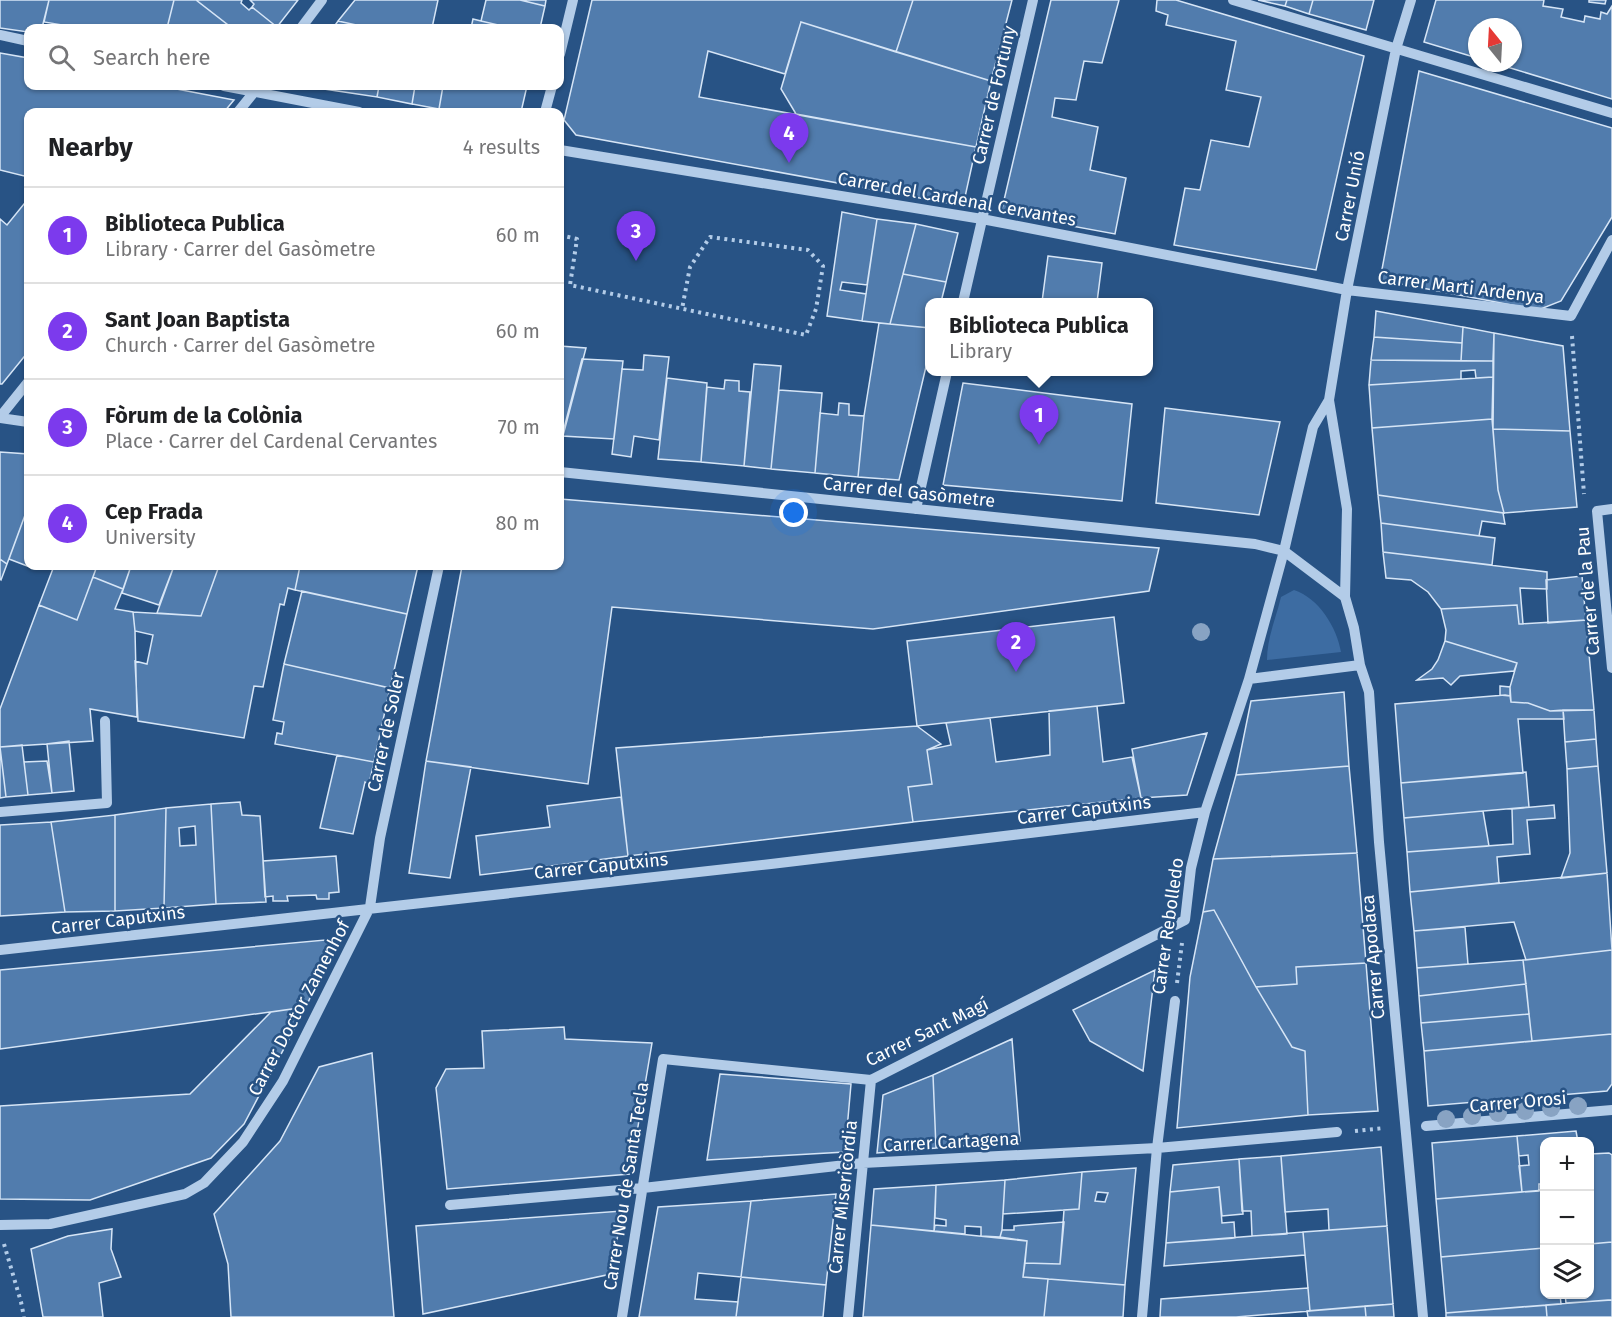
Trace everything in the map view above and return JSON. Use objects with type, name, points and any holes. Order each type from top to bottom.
[{"type":"street","points":[[304,24],[322,0]]},
{"type":"street","points":[[564,37],[573,0]]},
{"type":"street","name":"Carrer de Fortuny","points":[[964,298],[1033,0]]},
{"type":"street","points":[[1233,0],[1612,113]]},
{"type":"street","name":"Carrer Unió","points":[[1345,597],[1347,509],[1329,400],[1347,290],[1396,49],[1410,0]]},
{"type":"street","points":[[0,35],[24,40]]},
{"type":"street","points":[[241,108],[255,90]]},
{"type":"street","points":[[260,90],[341,108]]},
{"type":"street","points":[[546,108],[551,90]]},
{"type":"street","name":"Carrer del Cardenal Cervantes","points":[[564,151],[982,219],[1347,290]]},
{"type":"street","points":[[1571,316],[1612,240]]},
{"type":"street","name":"Carrer Marti Ardenya","points":[[1347,290],[1571,316]]},
{"type":"street","points":[[916,509],[946,376]]},
{"type":"street","points":[[24,387],[0,418],[24,421]]},
{"type":"street","name":"Carrer Unió","points":[[1284,551],[1313,427],[1329,400]]},
{"type":"street","name":"Carrer del Gasòmetre","points":[[564,472],[1169,534],[1255,544],[1284,551]]},
{"type":"street","name":"Carrer de la Pau","points":[[1612,509],[1597,511],[1612,668]]},
{"type":"street","points":[[1284,551],[1345,597]]},
{"type":"street","name":"Carrer Rebolledo","points":[[1185,920],[1191,868],[1205,812],[1249,679],[1284,551]]},
{"type":"street","name":"Carrer de Soler","points":[[370,907],[380,838],[438,570]]},
{"type":"street","name":"Carrer Apodaca","points":[[1345,597],[1360,665],[1369,692],[1379,842],[1423,1317]]},
{"type":"street","points":[[1249,679],[1360,665]]},
{"type":"street","points":[[0,812],[107,803],[105,721]]},
{"type":"street","name":"Carrer Caputxins","points":[[0,951],[370,907],[771,864],[1205,812]]},
{"type":"street","name":"Carrer Doctor Zamenhof","points":[[0,1225],[50,1224],[185,1194],[204,1183],[243,1142],[283,1081],[370,907]]},
{"type":"street","name":"Carrer Sant Magí","points":[[663,1059],[871,1080],[1185,920]]},
{"type":"street","name":"Carrer Rebolledo","points":[[1142,1317],[1157,1148],[1175,1001]]},
{"type":"street","name":"Carrer Nou de Santa Tecla","points":[[622,1317],[663,1059]]},
{"type":"street","name":"Carrer Misericòrdia","points":[[848,1317],[871,1080]]},
{"type":"street","name":"Carrer Orosi","points":[[1426,1126],[1612,1110]]},
{"type":"street","name":"Carrer Cartagena","points":[[450,1206],[643,1188],[863,1163],[1157,1148],[1337,1132]]},
{"type":"path","points":[[564,236],[577,239],[570,285],[682,309],[806,335],[816,309],[823,266],[808,250],[710,237],[690,267],[682,309]]},
{"type":"path","points":[[1571,316],[1584,494]]},
{"type":"path","name":"Carrer Rebolledo","points":[[1175,1001],[1185,920]]},
{"type":"path","points":[[1337,1132],[1384,1128]]},
{"type":"path","points":[[2,1239],[24,1317]]},
{"type":"shaded area","points":[[1294,590],[1319,607],[1331,624],[1341,652],[1267,660],[1270,636],[1281,597]]},
{"type":"building","points":[[0,0],[49,0],[43,24],[24,24],[24,31],[0,28]]},
{"type":"building","points":[[49,0],[174,0],[168,24],[56,24],[44,22]]},
{"type":"building","points":[[174,0],[196,0],[227,24],[168,24]]},
{"type":"building","points":[[196,0],[242,0],[241,3],[249,10],[252,7],[273,24],[227,24]]},
{"type":"building","points":[[250,0],[298,0],[279,24],[273,24],[252,7],[254,4]]},
{"type":"building","points":[[355,0],[438,0],[433,24],[352,24],[338,21]]},
{"type":"building","points":[[486,0],[520,0],[545,6],[541,24],[494,24],[481,21]]},
{"type":"building","points":[[520,0],[546,0],[545,6]]},
{"type":"building","points":[[592,0],[913,0],[896,52],[801,22],[785,74],[708,51],[699,97],[976,147],[963,206],[576,135],[564,120]]},
{"type":"building","points":[[913,0],[1012,0],[991,81],[896,52]]},
{"type":"building","points":[[1051,0],[1119,0],[1102,63],[1084,61],[1076,100],[1055,98],[1052,117],[1098,127],[1090,170],[1126,178],[1115,234],[1001,213]]},
{"type":"building","points":[[1157,0],[1176,0],[1364,56],[1316,270],[1174,245],[1185,188],[1200,190],[1211,140],[1249,147],[1261,97],[1226,90],[1236,41],[1166,25],[1168,15],[1156,11]]},
{"type":"building","points":[[1258,0],[1287,0],[1285,6]]},
{"type":"building","points":[[1287,0],[1313,0],[1309,14],[1285,6]]},
{"type":"building","points":[[1313,0],[1374,0],[1366,30],[1309,14]]},
{"type":"building","points":[[1436,0],[1544,0],[1543,6],[1563,9],[1561,17],[1584,22],[1585,16],[1600,19],[1601,12],[1607,14],[1612,6],[1612,99],[1522,72],[1522,18],[1468,18],[1468,55],[1424,42]]},
{"type":"building","points":[[1589,0],[1606,0],[1605,4],[1589,2]]},
{"type":"building","points":[[473,19],[494,24],[472,24]]},
{"type":"building","points":[[338,21],[352,24],[336,24]]},
{"type":"building","points":[[801,22],[991,81],[976,147],[796,114],[781,89]]},
{"type":"building","points":[[0,53],[24,57],[24,90],[182,90],[234,100],[227,108],[24,108],[24,176],[0,170]]},
{"type":"building","points":[[1419,71],[1612,128],[1612,217],[1561,301],[1538,310],[1380,280]]},
{"type":"building","points":[[331,90],[378,90],[377,97]]},
{"type":"building","points":[[378,90],[414,90],[412,104],[377,97]]},
{"type":"building","points":[[414,90],[442,90],[439,108],[412,104]]},
{"type":"building","points":[[442,90],[526,90],[522,108],[439,108]]},
{"type":"building","points":[[24,204],[24,357],[0,384],[0,219],[7,225]]},
{"type":"building","points":[[842,212],[877,219],[867,285],[842,282],[840,290],[866,294],[862,321],[827,316]]},
{"type":"building","points":[[877,219],[916,224],[890,324],[862,321]]},
{"type":"building","points":[[916,224],[958,233],[946,282],[903,274]]},
{"type":"building","points":[[1048,256],[1102,263],[1098,298],[1043,298]]},
{"type":"building","points":[[903,274],[946,282],[942,298],[925,298],[925,328],[890,324]]},
{"type":"building","points":[[1376,311],[1463,327],[1462,343],[1374,337]]},
{"type":"building","points":[[879,323],[925,328],[925,371],[899,480],[858,477],[864,416]]},
{"type":"building","points":[[1463,327],[1494,333],[1493,361],[1461,361]]},
{"type":"building","points":[[1494,333],[1563,346],[1570,431],[1493,429]]},
{"type":"building","points":[[1374,337],[1462,343],[1461,361],[1371,360]]},
{"type":"building","points":[[564,346],[586,348],[564,432]]},
{"type":"building","points":[[644,355],[669,357],[659,440],[634,436],[631,457],[612,454],[622,369],[643,370]]},
{"type":"building","points":[[582,359],[623,361],[614,439],[564,436]]},
{"type":"building","points":[[1371,360],[1493,361],[1493,377],[1476,378],[1475,370],[1461,371],[1461,379],[1369,385]]},
{"type":"building","points":[[754,364],[781,366],[771,469],[744,466]]},
{"type":"building","points":[[1493,377],[1492,419],[1372,428],[1369,385]]},
{"type":"building","points":[[667,378],[707,383],[701,462],[658,459]]},
{"type":"building","points":[[725,380],[739,381],[739,391],[750,392],[744,466],[701,462],[707,387],[724,389]]},
{"type":"building","points":[[963,383],[1132,404],[1122,501],[943,485]]},
{"type":"building","points":[[779,390],[822,393],[815,473],[771,469]]},
{"type":"building","points":[[839,403],[849,404],[849,415],[864,416],[858,477],[815,473],[820,413],[838,415]]},
{"type":"building","points":[[1165,408],[1280,422],[1259,515],[1156,503]]},
{"type":"building","points":[[1492,419],[1498,490],[1504,513],[1378,495],[1372,428]]},
{"type":"building","points":[[1493,429],[1570,431],[1577,507],[1504,513],[1498,490]]},
{"type":"building","points":[[0,452],[24,454],[24,518],[7,564],[0,559]]},
{"type":"building","points":[[1378,495],[1503,513],[1505,524],[1482,521],[1479,536],[1381,523]]},
{"type":"building","points":[[564,499],[1159,548],[1149,591],[873,629],[612,607],[588,784],[426,761],[461,570],[564,570]]},
{"type":"building","points":[[24,518],[24,565],[9,559]]},
{"type":"building","points":[[1381,523],[1495,538],[1492,565],[1383,552]]},
{"type":"building","points":[[1383,552],[1547,572],[1547,589],[1520,588],[1523,624],[1519,624],[1517,605],[1441,609],[1428,592],[1411,580],[1386,578]]},
{"type":"building","points":[[0,559],[7,564],[1,580],[0,579]]},
{"type":"building","points":[[52,570],[96,570],[77,620],[39,605]]},
{"type":"building","points":[[96,570],[130,570],[123,589],[93,577]]},
{"type":"building","points":[[130,570],[172,570],[159,605],[122,593]]},
{"type":"building","points":[[173,570],[218,570],[201,616],[157,613]]},
{"type":"building","points":[[218,570],[299,570],[295,590],[288,588],[284,605],[280,604],[263,687],[254,686],[244,738],[138,721],[135,661],[147,664],[153,635],[135,631],[133,612],[201,616]]},
{"type":"building","points":[[299,570],[417,570],[407,614],[295,590]]},
{"type":"building","points":[[1582,576],[1586,620],[1548,623],[1546,580]]},
{"type":"building","points":[[93,577],[123,589],[115,609],[133,612],[137,717],[90,709],[93,741],[0,747],[0,709],[39,605],[77,620]]},
{"type":"building","points":[[302,591],[407,614],[390,688],[284,664]]},
{"type":"building","points":[[1517,605],[1519,624],[1586,620],[1594,710],[1550,711],[1528,703],[1511,702],[1510,687],[1517,663],[1445,641],[1446,630],[1441,609]]},
{"type":"building","points":[[1114,617],[1124,703],[917,726],[907,641]]},
{"type":"building","points":[[1445,641],[1517,663],[1514,671],[1460,676],[1451,685],[1443,678],[1417,680],[1432,669]]},
{"type":"building","points":[[284,664],[390,688],[374,762],[275,744],[277,733],[282,734],[284,722],[273,720]]},
{"type":"building","points":[[1500,686],[1510,687],[1510,696],[1500,695]]},
{"type":"building","points":[[1344,692],[1349,766],[1236,775],[1251,701]]},
{"type":"building","points":[[1510,696],[1511,702],[1528,703],[1550,711],[1563,710],[1564,719],[1518,719],[1523,773],[1401,783],[1395,704]]},
{"type":"building","points":[[1097,706],[1103,762],[1132,757],[1141,798],[913,822],[908,787],[932,784],[927,750],[951,745],[946,723],[990,718],[996,762],[1050,755],[1049,711]]},
{"type":"building","points":[[1563,710],[1594,710],[1596,739],[1565,742]]},
{"type":"building","points":[[917,726],[941,744],[927,750],[932,784],[908,787],[913,822],[628,856],[616,748]]},
{"type":"building","points":[[1207,733],[1187,795],[1141,798],[1132,749]]},
{"type":"building","points":[[1596,739],[1598,766],[1567,769],[1565,742]]},
{"type":"building","points":[[69,741],[74,791],[52,793],[47,744]]},
{"type":"building","points":[[22,745],[28,795],[6,797],[0,747]]},
{"type":"building","points":[[0,747],[6,797],[0,798]]},
{"type":"building","points":[[337,755],[374,762],[369,784],[365,782],[353,834],[320,828]]},
{"type":"building","points":[[47,761],[52,793],[28,795],[24,762]]},
{"type":"building","points":[[426,761],[471,767],[450,878],[409,873]]},
{"type":"building","points":[[1349,766],[1357,853],[1213,859],[1236,775]]},
{"type":"building","points":[[1598,766],[1607,873],[1561,878],[1570,853],[1567,769]]},
{"type":"building","points":[[1526,772],[1529,807],[1404,818],[1401,783]]},
{"type":"building","points":[[621,797],[628,856],[480,875],[476,836],[550,827],[547,806]]},
{"type":"building","points":[[240,802],[242,815],[260,816],[266,902],[216,904],[211,804]]},
{"type":"building","points":[[211,804],[216,904],[164,908],[166,808]],"holes":[[[195,826],[196,845],[180,846],[179,828]]]},
{"type":"building","points":[[1554,805],[1555,818],[1527,820],[1530,854],[1497,857],[1499,883],[1410,892],[1407,852],[1513,844],[1512,809]]},
{"type":"building","points":[[166,808],[164,908],[115,911],[115,815]]},
{"type":"building","points":[[1483,811],[1489,846],[1407,852],[1404,818]]},
{"type":"building","points":[[115,815],[115,911],[65,912],[51,822]]},
{"type":"building","points":[[51,822],[65,912],[0,916],[0,825]]},
{"type":"building","points":[[1357,853],[1366,963],[1296,967],[1297,984],[1256,987],[1214,910],[1203,912],[1213,859]]},
{"type":"building","points":[[336,856],[339,892],[329,893],[329,899],[317,899],[316,895],[287,896],[288,901],[273,901],[273,896],[265,897],[263,861]]},
{"type":"building","points":[[1607,873],[1612,950],[1526,960],[1514,922],[1414,931],[1410,892]]},
{"type":"building","points":[[1214,910],[1292,1047],[1305,1051],[1308,1115],[1177,1128],[1190,977],[1203,912]]},
{"type":"building","points":[[1465,927],[1468,964],[1417,968],[1414,931]]},
{"type":"building","points":[[336,939],[306,1007],[0,1049],[0,970]]},
{"type":"building","points":[[1612,950],[1612,1034],[1532,1041],[1523,960]]},
{"type":"building","points":[[1523,960],[1526,984],[1419,996],[1417,968]]},
{"type":"building","points":[[1366,963],[1378,1111],[1308,1115],[1305,1051],[1292,1047],[1256,987],[1297,984],[1296,967]]},
{"type":"building","points":[[1155,970],[1143,1071],[1090,1041],[1073,1010]]},
{"type":"building","points":[[1526,984],[1529,1014],[1421,1023],[1419,996]]},
{"type":"building","points":[[306,1007],[244,1124],[211,1158],[90,1200],[0,1199],[0,1106],[190,1094],[271,1012]]},
{"type":"building","points":[[1529,1014],[1532,1041],[1424,1051],[1421,1023]]},
{"type":"building","points":[[564,1027],[565,1039],[652,1043],[630,1174],[447,1189],[436,1088],[446,1069],[484,1068],[482,1031]]},
{"type":"building","points":[[1612,1034],[1612,1084],[1607,1091],[1428,1106],[1424,1051]]},
{"type":"building","points":[[1012,1039],[1020,1141],[936,1148],[933,1075]]},
{"type":"building","points":[[372,1053],[394,1317],[231,1317],[228,1264],[214,1214],[280,1141],[319,1067]]},
{"type":"building","points":[[720,1074],[851,1084],[845,1152],[707,1160]]},
{"type":"building","points":[[933,1075],[936,1148],[877,1153],[883,1095]]},
{"type":"building","points":[[1576,1131],[1577,1137],[1540,1137],[1539,1191],[1522,1192],[1519,1166],[1529,1165],[1528,1155],[1519,1156],[1517,1136]]},
{"type":"building","points":[[1517,1136],[1522,1192],[1436,1199],[1432,1143]]},
{"type":"building","points":[[1381,1147],[1387,1226],[1329,1230],[1328,1209],[1285,1212],[1281,1156]]},
{"type":"building","points":[[1594,1154],[1612,1155],[1612,1242],[1594,1244]]},
{"type":"building","points":[[1281,1156],[1287,1234],[1252,1236],[1251,1211],[1242,1211],[1239,1159]]},
{"type":"building","points":[[1239,1159],[1243,1214],[1222,1216],[1219,1187],[1170,1192],[1173,1165]]},
{"type":"building","points":[[1136,1168],[1125,1285],[1023,1277],[1025,1263],[1060,1264],[1064,1210],[1079,1209],[1082,1172]],"holes":[[[1097,1192],[1108,1193],[1105,1202],[1095,1201]]]},
{"type":"building","points":[[1082,1172],[1079,1209],[1003,1214],[1005,1180]]},
{"type":"building","points":[[1005,1180],[1000,1237],[981,1236],[981,1227],[965,1226],[965,1234],[934,1231],[935,1225],[946,1226],[946,1220],[935,1218],[936,1185]]},
{"type":"building","points":[[936,1185],[934,1231],[871,1225],[874,1189]]},
{"type":"building","points":[[1219,1187],[1222,1223],[1234,1222],[1235,1238],[1166,1243],[1170,1192]]},
{"type":"building","points":[[1540,1190],[1540,1248],[1441,1257],[1436,1199]]},
{"type":"building","points":[[836,1194],[826,1285],[741,1277],[751,1201]]},
{"type":"building","points":[[751,1201],[741,1277],[698,1273],[695,1299],[738,1302],[736,1317],[639,1317],[658,1207]]},
{"type":"building","points":[[622,1211],[611,1274],[423,1314],[416,1226]]},
{"type":"building","points":[[1064,1222],[1060,1264],[1025,1263],[1027,1241],[1000,1237],[1002,1230],[1014,1230],[1014,1226]]},
{"type":"building","points":[[871,1225],[1027,1241],[1023,1277],[1048,1279],[1044,1317],[863,1317]]},
{"type":"building","points":[[1387,1226],[1393,1304],[1310,1311],[1303,1232]]},
{"type":"building","points":[[112,1229],[111,1249],[121,1277],[99,1283],[103,1317],[43,1317],[31,1249],[68,1236]]},
{"type":"building","points":[[1303,1232],[1305,1255],[1164,1266],[1166,1243]]},
{"type":"building","points":[[1612,1242],[1612,1300],[1566,1303],[1566,1299],[1594,1299],[1594,1244]]},
{"type":"building","points":[[1540,1248],[1540,1299],[1560,1299],[1561,1304],[1446,1313],[1441,1257]]},
{"type":"building","points":[[741,1277],[826,1285],[823,1317],[736,1317]]},
{"type":"building","points":[[1048,1279],[1125,1285],[1123,1317],[1044,1317]]},
{"type":"building","points":[[1308,1288],[1310,1311],[1236,1317],[1160,1317],[1161,1299]]},
{"type":"building","points":[[1612,1300],[1612,1317],[1547,1317],[1546,1305]]},
{"type":"building","points":[[1393,1304],[1394,1317],[1366,1317],[1365,1306]]},
{"type":"building","points":[[1546,1305],[1547,1317],[1446,1317],[1446,1313]]},
{"type":"building","points":[[1365,1306],[1366,1317],[1308,1317],[1307,1311]]},
{"type":"place","name":"Cep Frada","points":[[789,163]]},
{"type":"place","name":"Fòrum de la Colònia","points":[[636,261]]},
{"type":"place","name":"Biblioteca Publica","points":[[1039,445]]},
{"type":"place","name":"Sant Joan Baptista","points":[[1016,672]]}]
